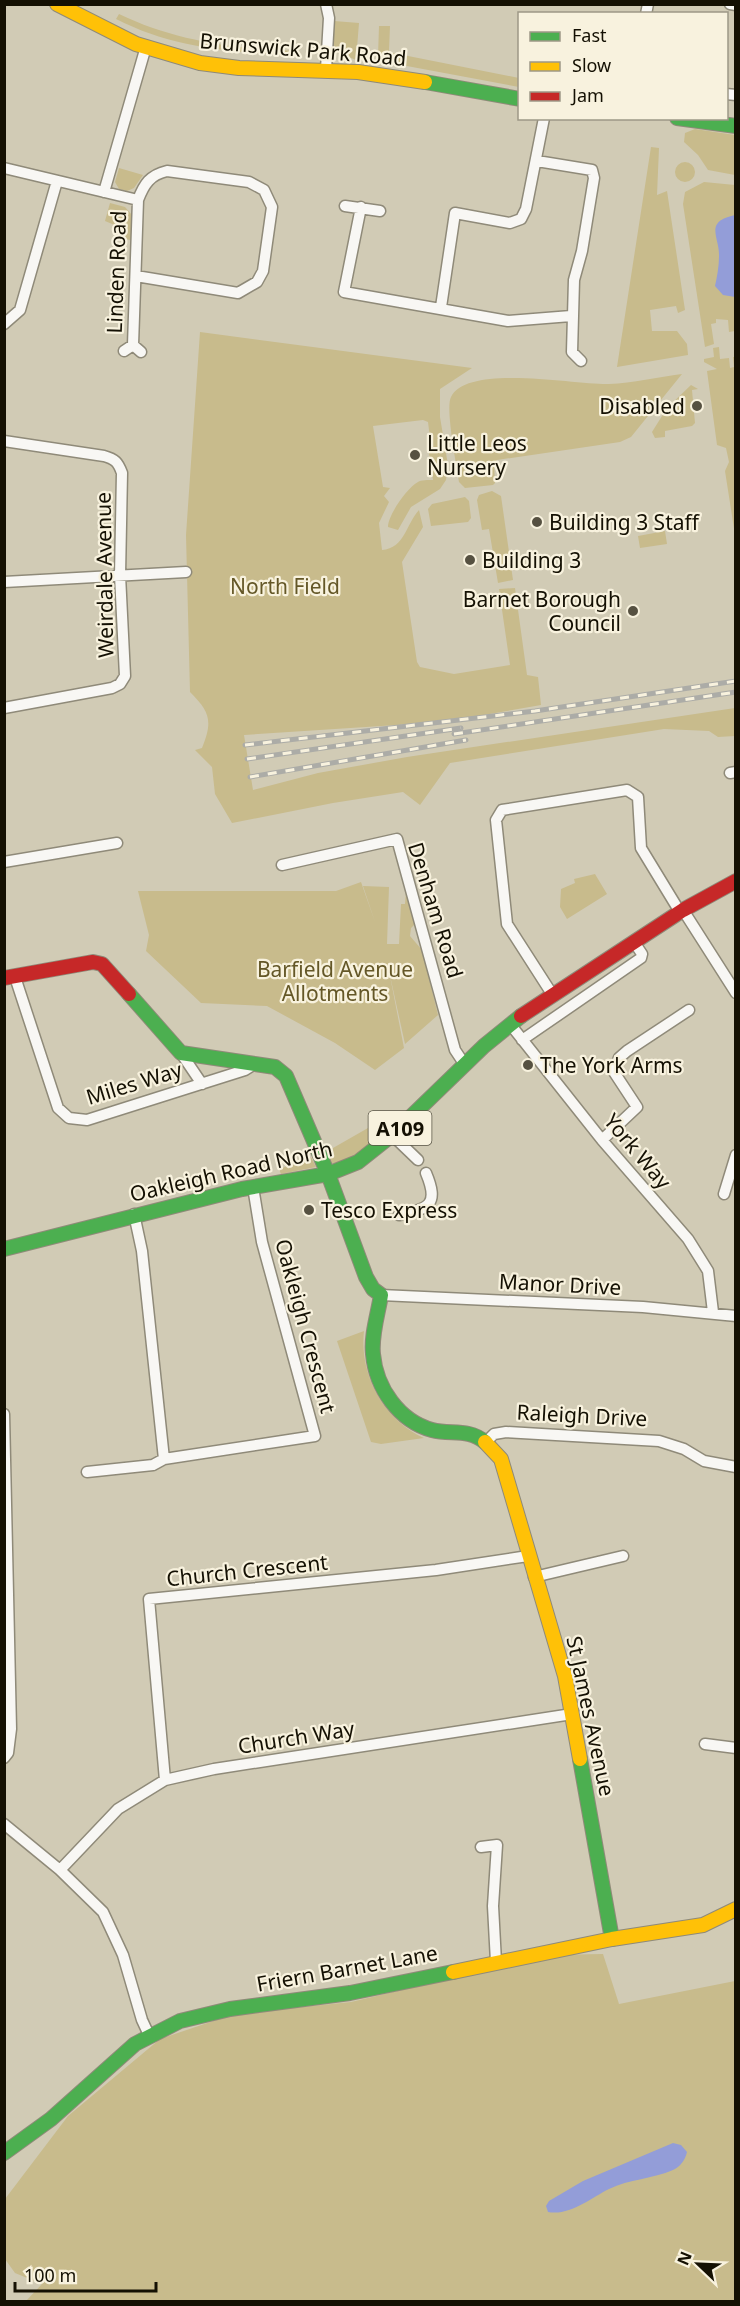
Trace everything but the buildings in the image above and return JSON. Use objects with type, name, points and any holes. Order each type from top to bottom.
[{"type":"street","name":"Brunswick Park Road","points":[[57,4],[102,30],[145,50],[222,66],[326,69],[426,80],[518,99]]},
{"type":"street","points":[[326,4],[329,18],[326,69]]},
{"type":"street","points":[[730,4],[735,5]]},
{"type":"street","points":[[104,192],[145,50]]},
{"type":"street","points":[[441,307],[455,213],[510,223],[521,219],[526,209],[544,120]]},
{"type":"street","points":[[687,120],[735,126]]},
{"type":"street","points":[[537,160],[592,170],[594,178],[582,251],[574,280],[571,316],[572,352],[581,361]]},
{"type":"street","points":[[4,168],[138,200],[145,183],[157,173],[167,171],[249,182],[264,190],[272,207],[263,271],[257,282],[247,289],[238,293],[136,276]]},
{"type":"street","points":[[4,324],[20,309],[57,181]]},
{"type":"street","name":"Linden Road","points":[[133,349],[138,200]]},
{"type":"street","points":[[345,206],[380,211]]},
{"type":"street","points":[[361,207],[344,292],[441,307],[508,321],[571,316]]},
{"type":"street","name":"Weirdale Avenue","points":[[4,441],[104,456],[114,459],[119,464],[122,473],[120,575],[125,676],[120,684],[93,692],[4,708]]},
{"type":"street","points":[[4,582],[186,572]]},
{"type":"street","points":[[552,994],[507,924],[496,820],[502,810],[627,790],[638,797],[641,848],[735,993]]},
{"type":"street","name":"Denham Road","points":[[282,865],[397,839],[455,1050],[465,1065]]},
{"type":"street","points":[[4,862],[117,843]]},
{"type":"street","name":"Oakleigh Road North","points":[[4,1249],[134,1214],[253,1187],[328,1174],[358,1162],[392,1135],[510,1024],[552,994],[681,911],[735,881]]},
{"type":"street","points":[[522,1040],[584,995],[641,958],[642,954],[634,942]]},
{"type":"street","points":[[10,977],[93,962],[102,964],[181,1053],[202,1083]]},
{"type":"street","name":"Miles Way","points":[[10,977],[58,1108],[69,1118],[87,1120],[253,1065]]},
{"type":"street","points":[[574,981],[584,995]]},
{"type":"street","points":[[602,1140],[637,1107],[615,1072],[619,1058],[688,1010]]},
{"type":"street","name":"York Way","points":[[510,1024],[602,1140],[698,1254],[708,1271],[713,1312]]},
{"type":"street","points":[[181,1053],[236,1059],[253,1065],[275,1067],[286,1076],[328,1174],[366,1277],[373,1289],[381,1295],[374,1356],[381,1384],[394,1407],[420,1426],[468,1431],[487,1441]]},
{"type":"street","points":[[392,1135],[418,1160]]},
{"type":"street","points":[[724,1194],[735,1155]]},
{"type":"street","points":[[399,1215],[422,1211],[433,1198],[433,1190],[426,1173]]},
{"type":"street","name":"Oakleigh Crescent","points":[[164,1459],[315,1436],[262,1242],[253,1187]]},
{"type":"street","points":[[87,1472],[153,1465],[164,1459],[142,1251],[134,1214]]},
{"type":"street","name":"Manor Drive","points":[[381,1295],[713,1312],[735,1316]]},
{"type":"street","points":[[4,1414],[11,1729],[8,1754],[4,1758]]},
{"type":"street","name":"Raleigh Drive","points":[[487,1441],[494,1434],[506,1432],[659,1441],[684,1449],[704,1461],[735,1467]]},
{"type":"street","name":"St James Avenue","points":[[487,1441],[501,1459],[565,1676],[612,1939]]},
{"type":"street","name":"Church Crescent","points":[[165,1780],[149,1599],[436,1570],[528,1556]]},
{"type":"street","points":[[534,1577],[623,1556]]},
{"type":"street","name":"Church Way","points":[[60,1870],[118,1809],[165,1780],[214,1769],[572,1714]]},
{"type":"street","points":[[705,1744],[735,1748]]},
{"type":"street","points":[[4,1824],[60,1870],[103,1912],[123,1955],[142,2020],[149,2035]]},
{"type":"street","points":[[481,1847],[497,1845],[493,1906],[496,1962]]},
{"type":"street","name":"Friern Barnet Lane","points":[[4,2153],[51,2119],[119,2056],[149,2035],[180,2021],[230,2009],[350,1993],[612,1939],[703,1925],[735,1910]]},
{"type":"green space","points":[[119,14],[184,37],[228,46],[297,51],[302,56],[230,51],[184,43],[161,37],[116,19]]},
{"type":"green space","points":[[334,21],[359,23],[356,60],[337,52],[332,41]]},
{"type":"green space","points":[[379,26],[390,26],[389,51],[378,56]]},
{"type":"green space","points":[[393,53],[518,78],[518,87],[380,61]]},
{"type":"green space","points":[[695,129],[735,135],[735,175],[708,170],[698,155],[684,142],[685,133]]},
{"type":"green space","points":[[651,147],[659,148],[657,195],[667,191],[685,310],[678,313],[676,306],[650,310],[652,331],[677,331],[687,344],[688,355],[617,367]]},
{"type":"green space","points":[[685,162],[692,165],[695,172],[692,179],[685,182],[678,179],[675,172],[678,165]]},
{"type":"green space","points":[[119,168],[143,175],[134,188],[127,191],[119,189],[115,182]]},
{"type":"green space","points":[[704,182],[735,185],[735,331],[729,332],[728,320],[716,319],[716,323],[711,324],[714,344],[705,347],[683,204],[685,192]]},
{"type":"green space","points":[[110,203],[125,207],[132,215],[131,240],[124,239],[124,229],[105,221]]},
{"type":"green space","name":"North Field","points":[[200,332],[472,368],[440,389],[440,417],[448,465],[446,480],[440,489],[411,507],[398,530],[388,527],[399,502],[418,482],[433,480],[427,440],[430,438],[428,422],[423,420],[373,426],[383,487],[390,488],[384,496],[389,502],[379,523],[382,550],[396,545],[419,510],[423,527],[402,562],[417,662],[420,667],[454,674],[510,665],[499,589],[515,588],[527,675],[538,677],[541,705],[443,722],[244,735],[253,790],[318,773],[407,757],[735,708],[735,736],[718,737],[709,731],[664,729],[450,763],[420,805],[403,792],[232,823],[215,794],[212,767],[195,750],[202,748],[208,731],[208,717],[202,705],[190,692],[186,535]]},
{"type":"green space","points":[[719,347],[720,359],[729,358],[730,368],[734,367],[733,357],[735,357],[735,535],[725,471],[729,462],[726,448],[717,445],[707,371],[717,369],[704,362],[704,359],[714,357],[713,348]]},
{"type":"green space","points":[[682,374],[631,437],[620,442],[497,460],[494,463],[495,483],[493,485],[465,488],[459,482],[449,413],[451,397],[461,387],[478,381],[500,378],[609,384]]},
{"type":"green space","points":[[691,385],[698,389],[692,390],[695,423],[692,426],[665,431],[665,437],[655,438],[652,432],[667,408]]},
{"type":"green space","points":[[492,491],[501,496],[513,580],[498,583],[489,529],[482,530],[477,500],[479,495]]},
{"type":"green space","points":[[465,497],[469,501],[471,518],[468,522],[431,526],[428,509],[432,504]]},
{"type":"green space","points":[[665,531],[667,544],[640,548],[638,536]]},
{"type":"green space","points":[[595,874],[607,894],[567,919],[560,907],[561,889],[575,883],[574,879]]},
{"type":"green space","name":"Barfield Avenue Allotments","points":[[361,882],[375,922],[363,886],[389,887],[387,944],[399,944],[401,904],[405,904],[406,892],[416,923],[411,928],[410,936],[422,950],[438,1015],[405,1044],[389,971],[404,1048],[375,1070],[335,1043],[267,1006],[201,1003],[146,951],[149,935],[138,891],[336,891]]},
{"type":"green space","points":[[382,1120],[386,1127],[362,1150],[347,1160],[332,1163],[326,1152]]},
{"type":"green space","points":[[311,1157],[316,1167],[281,1174],[279,1169]]},
{"type":"green space","points":[[364,1331],[366,1364],[377,1394],[397,1420],[424,1438],[381,1444],[371,1442],[337,1341]]},
{"type":"green space","points":[[603,1954],[619,2004],[735,1981],[735,2301],[26,2301],[42,2284],[15,2273],[5,2259],[5,2199],[68,2116],[160,2039],[234,2014],[351,2002],[549,1955]]},
{"type":"water","points":[[735,215],[735,297],[723,295],[715,286],[719,250],[715,231],[719,222]]},
{"type":"water","points":[[673,2143],[681,2145],[687,2152],[682,2162],[673,2170],[609,2189],[572,2209],[556,2213],[548,2212],[546,2206],[549,2201],[583,2181]]},
{"type":"railway","points":[[245,745],[535,711],[736,681]]},
{"type":"railway","points":[[454,734],[736,692]]},
{"type":"railway","points":[[247,759],[461,728]]},
{"type":"railway","points":[[250,777],[466,740]]},
{"type":"traffic: fast","points":[[425,82],[518,99]]},
{"type":"traffic: fast","points":[[692,120],[736,126]]},
{"type":"traffic: fast","points":[[129,994],[181,1053],[275,1067],[286,1076],[328,1174],[366,1277],[373,1289],[381,1295],[374,1332],[373,1354],[384,1391],[400,1411],[420,1426],[432,1430],[472,1435],[485,1442]]},
{"type":"traffic: fast","points":[[4,1249],[242,1189],[328,1174],[358,1162],[392,1135],[484,1046],[521,1016]]},
{"type":"traffic: fast","points":[[580,1759],[612,1939]]},
{"type":"traffic: fast","points":[[4,2153],[51,2119],[135,2044],[180,2021],[230,2009],[350,1993],[453,1972]]},
{"type":"traffic: slow","points":[[57,4],[136,44],[200,63],[239,68],[358,72],[425,82]]},
{"type":"traffic: slow","points":[[485,1442],[501,1459],[565,1676],[580,1759]]},
{"type":"traffic: slow","points":[[453,1972],[612,1939],[703,1925],[736,1909]]},
{"type":"traffic: jam","points":[[521,1016],[683,910],[736,881]]},
{"type":"traffic: jam","points":[[4,978],[93,962],[102,964],[129,994]]},
{"type":"place","name":"Disabled","points":[[697,406]]},
{"type":"place","name":"Little Leos Nursery","points":[[415,455]]},
{"type":"place","name":"Building 3 Staff","points":[[537,522]]},
{"type":"place","name":"Building 3","points":[[470,560]]},
{"type":"place","name":"Barnet Borough Council","points":[[633,611]]},
{"type":"place","name":"The York Arms","points":[[528,1065]]},
{"type":"place","name":"Tesco Express","points":[[309,1210]]}]
